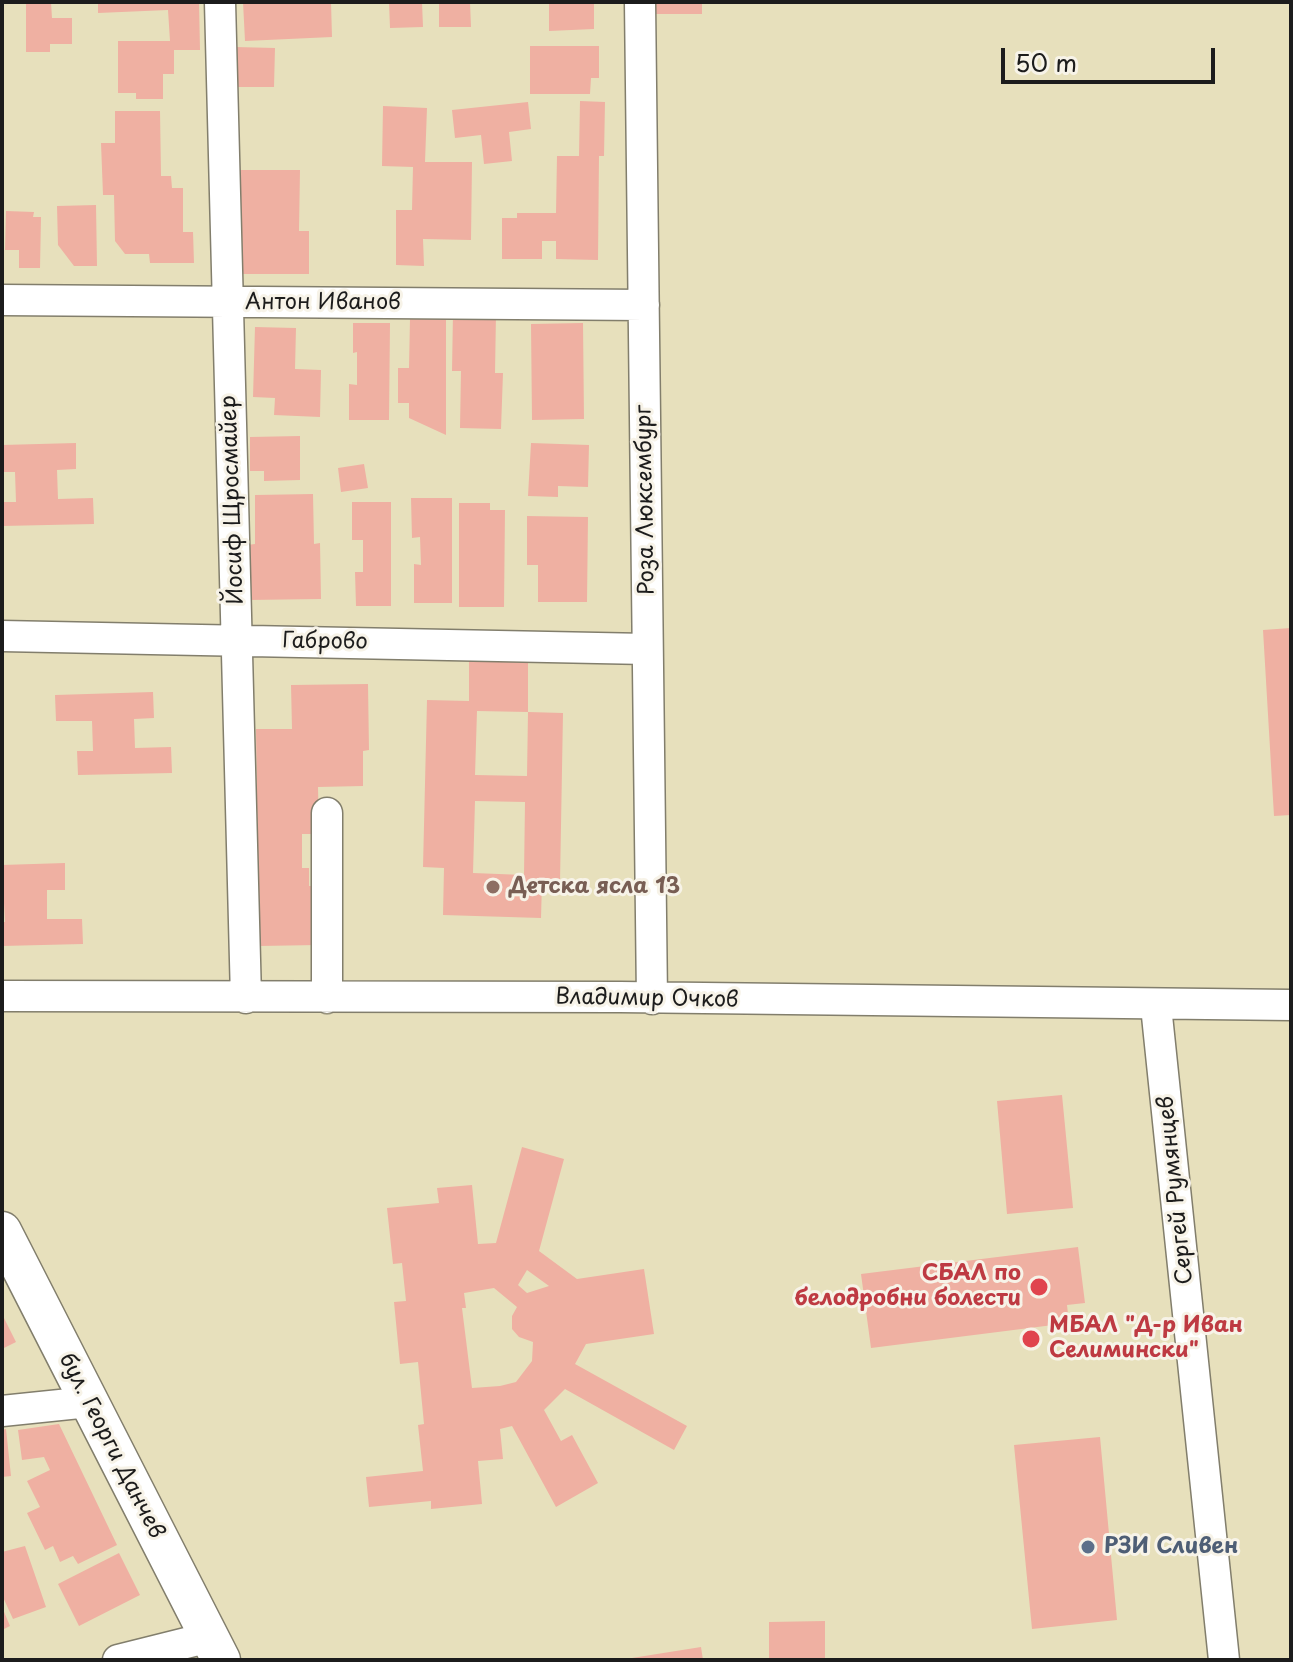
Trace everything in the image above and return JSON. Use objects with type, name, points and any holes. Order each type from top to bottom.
[{"type":"main road","name":"бул. Георги Данчев","points":[[2,1231],[215,1649]]},
{"type":"street","name":"Йосиф Щросмайер","points":[[220,2],[246,998]]},
{"type":"street","name":"Роза Люксембург","points":[[640,2],[652,999]]},
{"type":"street","name":"Антон Иванов","points":[[2,300],[644,305]]},
{"type":"street","name":"Габрово","points":[[2,636],[647,649]]},
{"type":"street","points":[[327,813],[327,998]]},
{"type":"street","name":"Владимир Очков","points":[[2,996],[1291,1005]]},
{"type":"street","name":"Сергей Румянцев","points":[[1156,1006],[1224,1660]]},
{"type":"street","points":[[2,1411],[89,1402]]},
{"type":"street","points":[[118,1660],[215,1649]]},
{"type":"building","points":[[26,2],[51,2],[52,18],[72,18],[72,44],[50,44],[50,52],[26,52]]},
{"type":"building","points":[[98,2],[199,2],[200,50],[174,50],[174,74],[163,74],[163,99],[136,99],[136,93],[118,93],[118,41],[170,41],[168,10],[98,13]]},
{"type":"building","points":[[243,2],[331,2],[332,37],[245,41]]},
{"type":"building","points":[[389,2],[422,2],[423,27],[390,28]]},
{"type":"building","points":[[439,2],[470,2],[471,27],[439,27]]},
{"type":"building","points":[[549,2],[594,2],[594,29],[549,31]]},
{"type":"building","points":[[654,2],[702,2],[702,14],[654,14]]},
{"type":"building","points":[[530,46],[599,46],[599,78],[591,78],[590,94],[530,94]]},
{"type":"building","points":[[235,47],[275,48],[274,87],[235,87]]},
{"type":"building","points":[[580,101],[605,102],[604,156],[599,156],[598,260],[556,259],[556,241],[542,241],[542,259],[502,259],[502,218],[517,218],[517,213],[556,213],[557,156],[579,156]]},
{"type":"building","points":[[528,102],[531,129],[509,132],[512,161],[484,164],[481,135],[455,138],[452,110]]},
{"type":"building","points":[[383,106],[427,108],[425,162],[472,162],[471,240],[423,239],[424,266],[396,265],[396,210],[412,210],[413,167],[382,166]]},
{"type":"building","points":[[115,111],[160,111],[161,176],[171,176],[172,188],[183,188],[183,232],[193,232],[194,263],[150,263],[149,254],[125,254],[115,241],[114,195],[103,195],[101,143],[115,143]]},
{"type":"building","points":[[238,170],[300,170],[299,231],[309,231],[309,274],[238,274]]},
{"type":"building","points":[[96,205],[97,266],[74,266],[58,245],[57,206]]},
{"type":"building","points":[[6,211],[34,212],[33,217],[41,217],[40,268],[19,268],[19,250],[5,250]]},
{"type":"building","points":[[453,313],[496,314],[495,373],[503,373],[501,429],[460,428],[461,371],[452,371]]},
{"type":"building","points":[[410,319],[446,319],[446,435],[409,418],[409,403],[398,403],[398,368],[409,368]]},
{"type":"building","points":[[353,323],[390,323],[389,420],[349,420],[349,384],[357,385]]},
{"type":"building","points":[[583,323],[584,419],[532,420],[531,324]]},
{"type":"building","points":[[255,327],[296,328],[295,369],[321,370],[320,417],[274,415],[275,398],[253,397]]},
{"type":"building","points":[[300,436],[300,480],[264,481],[264,471],[250,471],[250,437]]},
{"type":"building","points":[[76,443],[76,469],[57,470],[58,499],[93,498],[94,524],[2,526],[2,502],[16,502],[15,472],[2,472],[2,445]]},
{"type":"building","points":[[531,443],[589,445],[588,487],[558,486],[558,497],[528,496]]},
{"type":"building","points":[[364,464],[368,488],[341,492],[338,468]]},
{"type":"building","points":[[313,494],[314,544],[320,543],[321,599],[248,600],[247,545],[255,544],[255,495]]},
{"type":"building","points":[[411,498],[452,498],[452,603],[414,603],[414,564],[421,565],[420,537],[412,538]]},
{"type":"building","points":[[352,502],[391,502],[391,606],[356,606],[355,572],[363,572],[363,540],[352,540]]},
{"type":"building","points":[[459,503],[490,503],[490,510],[505,510],[504,607],[459,607]]},
{"type":"building","points":[[527,516],[588,517],[587,602],[538,602],[538,565],[527,565]]},
{"type":"building","points":[[1291,628],[1291,815],[1274,816],[1263,630]]},
{"type":"building","points":[[469,661],[528,662],[528,712],[563,713],[560,882],[542,882],[541,918],[443,915],[444,868],[423,867],[427,700],[469,701]],"holes":[[[477,711],[528,712],[527,776],[475,775]],[[475,801],[525,802],[524,875],[473,873]]]},
{"type":"building","points":[[368,684],[369,750],[363,751],[363,786],[318,787],[319,834],[302,834],[302,868],[309,868],[309,886],[317,886],[318,945],[259,946],[256,729],[292,729],[291,685]]},
{"type":"building","points":[[153,692],[154,718],[134,719],[135,748],[171,747],[172,773],[78,775],[77,751],[93,751],[92,721],[56,721],[55,695]]},
{"type":"building","points":[[65,863],[65,890],[47,890],[47,919],[82,919],[83,944],[2,946],[2,922],[5,922],[2,865]]},
{"type":"building","points":[[1062,1095],[1073,1208],[1007,1214],[997,1101]]},
{"type":"building","points":[[522,1147],[564,1159],[539,1251],[577,1279],[644,1269],[654,1334],[586,1344],[575,1364],[687,1426],[674,1450],[565,1389],[544,1410],[561,1441],[572,1435],[598,1483],[556,1507],[512,1426],[500,1429],[503,1459],[478,1461],[482,1504],[431,1509],[431,1501],[369,1507],[366,1477],[423,1471],[418,1425],[424,1424],[418,1362],[400,1364],[394,1302],[406,1301],[402,1263],[393,1264],[387,1208],[439,1203],[437,1188],[472,1185],[478,1244],[496,1243]],"holes":[[[527,1270],[549,1286],[527,1293],[518,1285]],[[494,1288],[517,1307],[512,1316],[512,1329],[519,1337],[533,1342],[532,1361],[516,1382],[472,1388],[462,1308],[466,1308],[464,1293]]]},
{"type":"building","points":[[1078,1247],[1085,1303],[1067,1305],[1069,1323],[871,1348],[861,1274]]},
{"type":"building","points":[[2,1314],[16,1342],[2,1349]]},
{"type":"building","points":[[59,1424],[117,1545],[78,1564],[73,1556],[60,1562],[53,1546],[45,1550],[27,1513],[40,1507],[27,1481],[50,1470],[44,1457],[22,1460],[18,1430]]},
{"type":"building","points":[[6,1429],[11,1476],[2,1477],[2,1430]]},
{"type":"building","points":[[1100,1437],[1117,1620],[1032,1629],[1014,1445]]},
{"type":"building","points":[[25,1546],[46,1607],[13,1619],[2,1595],[2,1552]]},
{"type":"building","points":[[119,1553],[140,1595],[79,1626],[58,1584]]},
{"type":"building","points":[[2,1607],[10,1626],[2,1630]]},
{"type":"building","points":[[825,1621],[825,1660],[769,1660],[769,1622]]},
{"type":"building","points":[[701,1647],[703,1660],[632,1660],[632,1658]]},
{"type":"place","name":"Детска ясла 13","points":[[493,887]]},
{"type":"place","name":"СБАЛ по белодробни болести","points":[[1039,1287]]},
{"type":"place","name":"МБАЛ \"Д-р Иван Селимински\"","points":[[1031,1339]]},
{"type":"place","name":"РЗИ Сливен","points":[[1088,1547]]}]
